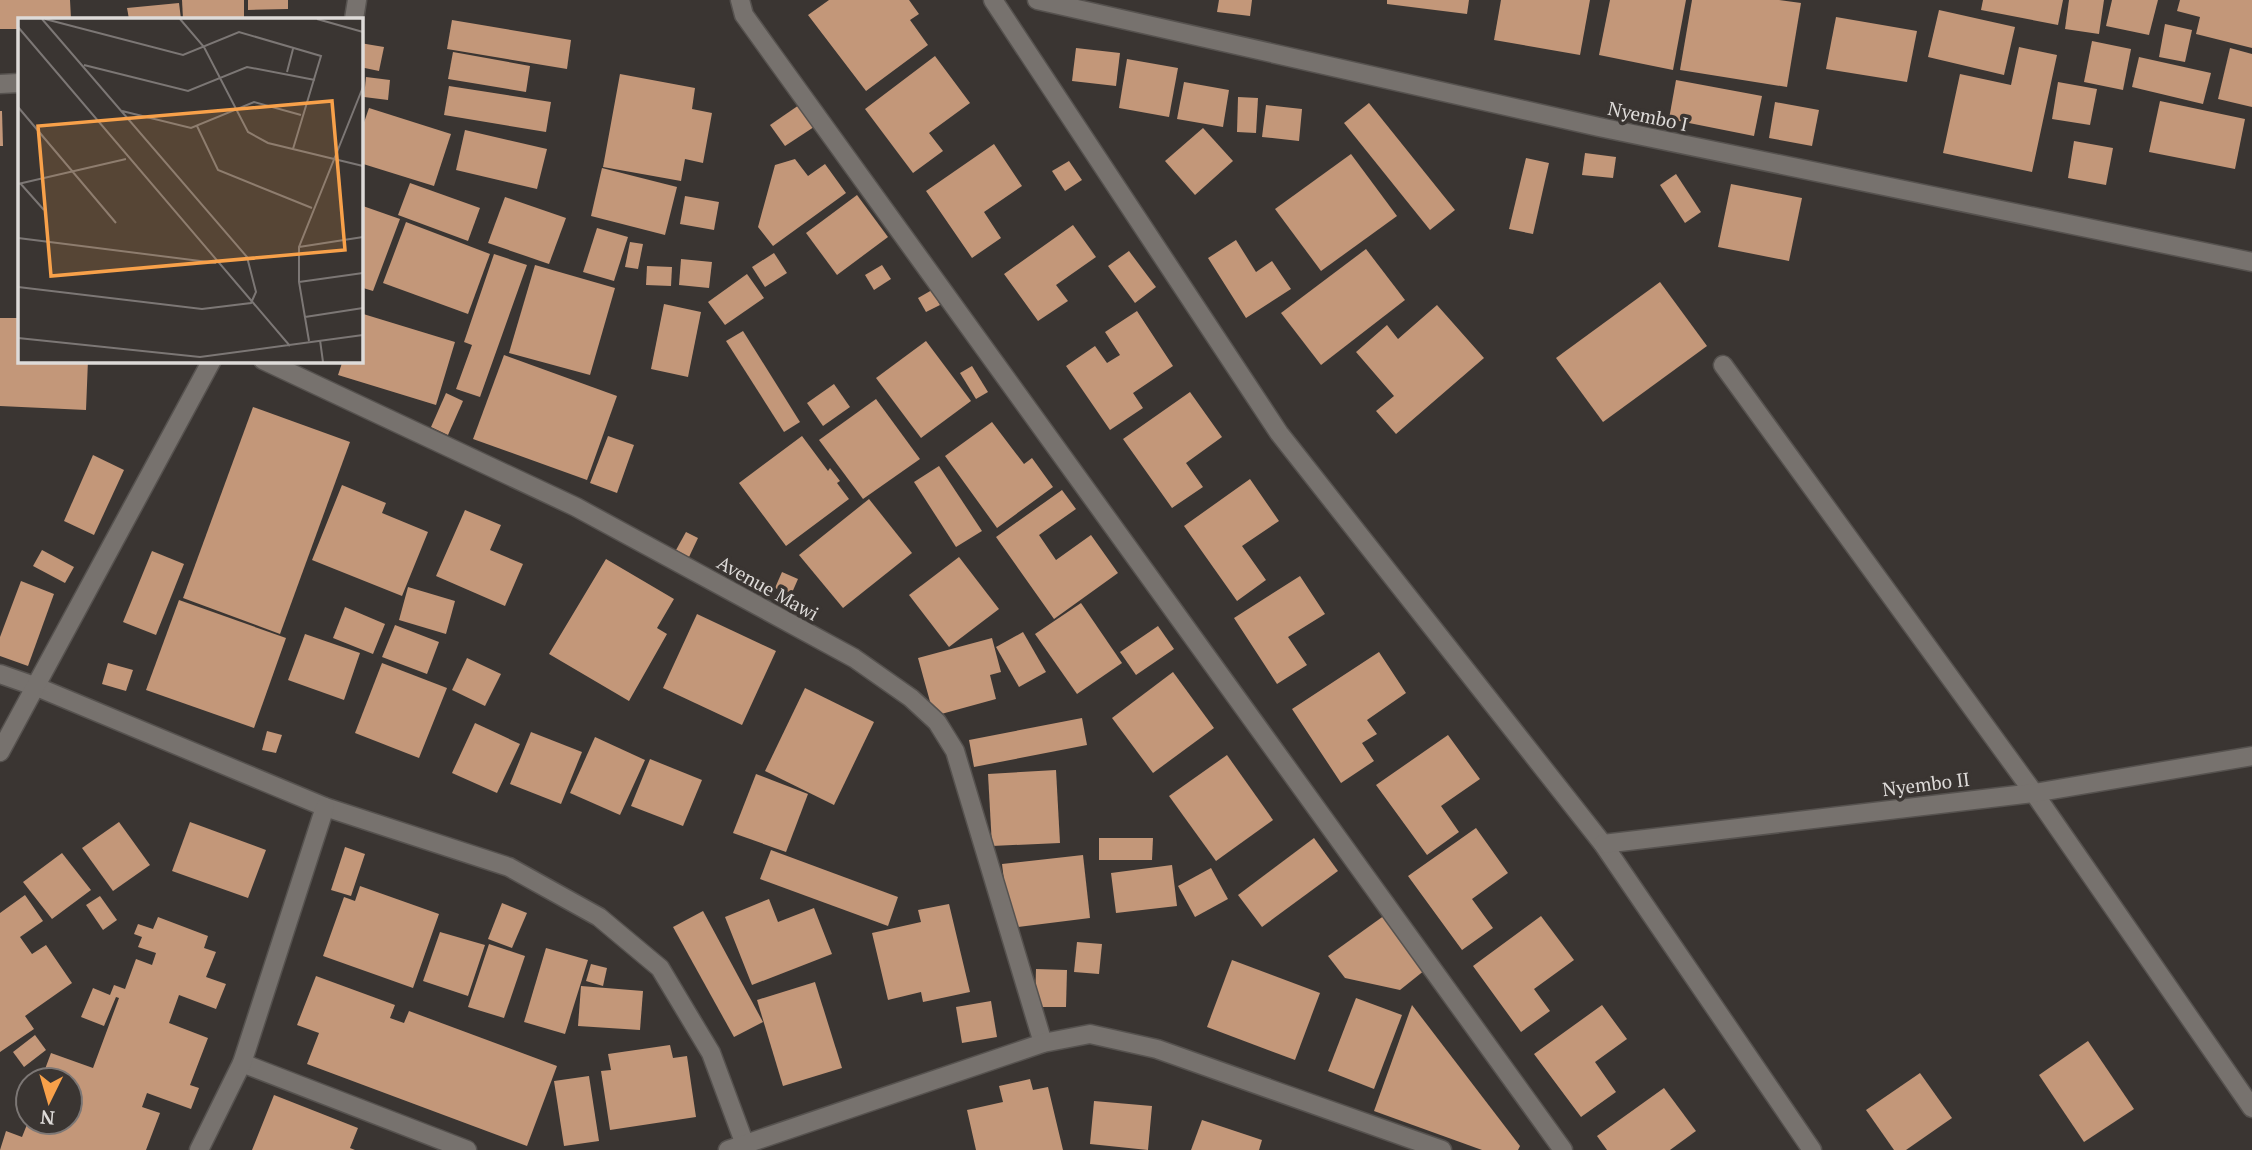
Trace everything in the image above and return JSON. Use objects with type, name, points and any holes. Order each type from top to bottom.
[{"type":"street","points":[[354,18],[357,0]]},
{"type":"street","points":[[740,0],[744,15],[1563,1150]]},
{"type":"street","points":[[993,0],[1279,433],[1603,844],[1812,1150]]},
{"type":"street","name":"Nyembo I","points":[[1037,0],[1599,127],[2252,262]]},
{"type":"street","points":[[0,84],[18,83]]},
{"type":"street","points":[[0,751],[211,362]]},
{"type":"street","name":"Avenue Mawi","points":[[267,362],[576,507],[854,658],[911,698],[937,722],[955,751],[1043,1043]]},
{"type":"street","points":[[1723,365],[2034,793],[2252,1108]]},
{"type":"street","points":[[0,674],[325,807],[509,867],[599,917],[660,968],[710,1054],[740,1148],[1043,1043],[1090,1034],[1157,1049],[1442,1150]]},
{"type":"street","name":"Nyembo II","points":[[1603,844],[2034,793],[2252,756]]},
{"type":"street","points":[[199,1150],[242,1063],[325,807]]},
{"type":"street","points":[[242,1063],[467,1150]]},
{"type":"building","points":[[0,0],[70,0],[71,18],[18,18],[18,29],[0,29]]},
{"type":"building","points":[[182,0],[244,0],[244,18],[183,18]]},
{"type":"building","points":[[248,0],[288,0],[288,9],[248,10]]},
{"type":"building","points":[[829,0],[909,0],[919,14],[910,20],[928,45],[866,91],[808,15]]},
{"type":"building","points":[[1219,0],[1252,0],[1250,16],[1217,12]]},
{"type":"building","points":[[1387,0],[1469,0],[1467,14],[1387,4]]},
{"type":"building","points":[[1501,0],[1590,0],[1580,55],[1494,40]]},
{"type":"building","points":[[1610,0],[1686,0],[1673,70],[1599,55]]},
{"type":"building","points":[[1692,0],[1779,0],[1801,3],[1787,87],[1680,70]]},
{"type":"building","points":[[1983,0],[2063,0],[2058,25],[1981,10]]},
{"type":"building","points":[[2069,0],[2104,0],[2099,34],[2065,29]]},
{"type":"building","points":[[2112,0],[2158,0],[2149,35],[2106,26]]},
{"type":"building","points":[[2180,0],[2252,0],[2252,48],[2196,34],[2200,17],[2177,11]]},
{"type":"building","points":[[179,3],[181,18],[129,18],[127,8]]},
{"type":"building","points":[[1939,10],[2015,27],[2004,75],[1928,57]]},
{"type":"building","points":[[1836,17],[1917,31],[1907,82],[1826,69]]},
{"type":"building","points":[[452,20],[571,40],[567,69],[447,49]]},
{"type":"building","points":[[2165,24],[2192,30],[2185,62],[2159,57]]},
{"type":"building","points":[[2092,41],[2131,49],[2123,90],[2084,82]]},
{"type":"building","points":[[362,43],[384,47],[379,71],[362,67]]},
{"type":"building","points":[[2019,47],[2057,55],[2032,172],[1943,153],[1960,74],[2011,85]]},
{"type":"building","points":[[1076,48],[1120,53],[1116,86],[1072,81]]},
{"type":"building","points":[[2230,48],[2252,54],[2252,107],[2218,99]]},
{"type":"building","points":[[453,52],[530,66],[526,92],[448,79]]},
{"type":"building","points":[[935,56],[970,103],[929,133],[943,151],[913,173],[865,109]]},
{"type":"building","points":[[2139,57],[2211,73],[2203,104],[2132,87]]},
{"type":"building","points":[[1127,59],[1178,68],[1169,117],[1119,108]]},
{"type":"building","points":[[620,74],[695,88],[692,109],[712,113],[703,163],[685,159],[681,181],[603,167]]},
{"type":"building","points":[[366,77],[390,80],[388,100],[364,97]]},
{"type":"building","points":[[1676,80],[1762,96],[1754,136],[1669,119]]},
{"type":"building","points":[[1184,82],[1229,90],[1223,127],[1177,119]]},
{"type":"building","points":[[2058,82],[2097,89],[2090,125],[2052,119]]},
{"type":"building","points":[[449,86],[551,102],[546,132],[444,115]]},
{"type":"building","points":[[1238,97],[1258,98],[1256,133],[1237,132]]},
{"type":"building","points":[[2160,101],[2245,119],[2235,169],[2149,152]]},
{"type":"building","points":[[1775,102],[1819,110],[1812,146],[1769,138]]},
{"type":"building","points":[[802,103],[817,125],[785,146],[770,125]]},
{"type":"building","points":[[1369,103],[1455,210],[1430,230],[1344,123]]},
{"type":"building","points":[[1266,105],[1302,109],[1299,141],[1262,137]]},
{"type":"building","points":[[369,108],[451,134],[434,186],[362,164],[362,128]]},
{"type":"building","points":[[2,111],[3,146],[0,146]]},
{"type":"building","points":[[1203,128],[1233,161],[1195,195],[1165,161]]},
{"type":"building","points":[[465,130],[547,149],[537,189],[456,170]]},
{"type":"building","points":[[2074,141],[2113,148],[2106,185],[2068,178]]},
{"type":"building","points":[[994,144],[1022,186],[984,212],[1001,238],[972,258],[926,191]]},
{"type":"building","points":[[1585,153],[1616,157],[1613,178],[1582,175]]},
{"type":"building","points":[[1351,154],[1397,216],[1321,271],[1275,209]]},
{"type":"building","points":[[1526,158],[1549,163],[1533,234],[1509,229]]},
{"type":"building","points":[[795,159],[808,176],[825,164],[846,193],[773,246],[758,227],[775,165]]},
{"type":"building","points":[[1069,161],[1082,180],[1065,191],[1052,171]]},
{"type":"building","points":[[602,168],[677,187],[665,235],[591,216]]},
{"type":"building","points":[[1676,174],[1701,212],[1685,223],[1660,185]]},
{"type":"building","points":[[410,183],[480,208],[468,241],[398,215]]},
{"type":"building","points":[[1731,184],[1802,198],[1789,261],[1718,247]]},
{"type":"building","points":[[857,195],[888,237],[837,275],[806,233]]},
{"type":"building","points":[[685,196],[719,202],[714,230],[680,224]]},
{"type":"building","points":[[505,197],[566,218],[549,264],[488,243]]},
{"type":"building","points":[[362,206],[400,219],[373,291],[362,288]]},
{"type":"building","points":[[406,222],[490,254],[468,314],[383,283]]},
{"type":"building","points":[[1073,225],[1096,257],[1056,285],[1068,301],[1038,321],[1004,274]]},
{"type":"building","points":[[597,228],[628,237],[614,281],[583,272]]},
{"type":"building","points":[[1236,240],[1256,272],[1272,261],[1291,289],[1246,318],[1208,258]]},
{"type":"building","points":[[630,242],[643,244],[638,269],[625,267]]},
{"type":"building","points":[[1366,249],[1405,300],[1321,365],[1281,313]]},
{"type":"building","points":[[1129,251],[1156,287],[1135,303],[1108,266]]},
{"type":"building","points":[[774,253],[787,273],[765,287],[752,267]]},
{"type":"building","points":[[494,254],[527,265],[480,397],[456,389],[472,345],[464,342]]},
{"type":"building","points":[[681,259],[712,262],[709,288],[679,285]]},
{"type":"building","points":[[535,265],[615,288],[590,375],[509,353]]},
{"type":"building","points":[[882,265],[891,279],[874,290],[865,275]]},
{"type":"building","points":[[647,266],[672,267],[671,286],[646,285]]},
{"type":"building","points":[[747,274],[764,298],[725,325],[708,302]]},
{"type":"building","points":[[1660,282],[1707,346],[1603,422],[1556,358]]},
{"type":"building","points":[[932,290],[940,305],[926,312],[918,298]]},
{"type":"building","points":[[664,304],[701,312],[688,377],[651,369]]},
{"type":"building","points":[[1437,305],[1484,358],[1396,434],[1376,411],[1394,396],[1356,352],[1387,325],[1398,339]]},
{"type":"building","points":[[1137,311],[1173,366],[1133,393],[1143,408],[1110,430],[1066,366],[1095,346],[1107,363],[1120,355],[1105,332]]},
{"type":"building","points":[[362,314],[455,342],[436,405],[338,375],[342,362],[362,362]]},
{"type":"building","points":[[0,318],[18,318],[18,362],[88,362],[86,410],[0,406]]},
{"type":"building","points":[[743,331],[800,422],[784,432],[726,341]]},
{"type":"building","points":[[926,341],[971,401],[921,438],[876,378]]},
{"type":"building","points":[[504,355],[617,396],[587,480],[473,439]]},
{"type":"building","points":[[972,366],[988,392],[976,399],[960,373]]},
{"type":"building","points":[[834,384],[850,407],[823,426],[807,403]]},
{"type":"building","points":[[1190,392],[1222,437],[1186,463],[1203,487],[1172,508],[1123,439]]},
{"type":"building","points":[[446,393],[463,401],[448,435],[431,427]]},
{"type":"building","points":[[876,399],[920,459],[863,499],[819,440]]},
{"type":"building","points":[[253,407],[350,442],[280,634],[183,598]]},
{"type":"building","points":[[992,422],[1024,464],[1032,458],[1053,487],[997,528],[945,456]]},
{"type":"building","points":[[608,436],[634,445],[617,493],[590,483]]},
{"type":"building","points":[[802,436],[828,471],[830,468],[840,481],[837,483],[849,499],[786,546],[739,483]]},
{"type":"building","points":[[93,455],[124,470],[94,535],[64,521]]},
{"type":"building","points":[[939,466],[982,531],[956,547],[914,482]]},
{"type":"building","points":[[1250,479],[1279,521],[1242,546],[1266,580],[1237,601],[1184,526]]},
{"type":"building","points":[[342,485],[386,503],[382,513],[428,532],[402,596],[312,560]]},
{"type":"building","points":[[1062,490],[1076,509],[1039,535],[1056,560],[1091,535],[1118,573],[1054,619],[996,537]]},
{"type":"building","points":[[869,499],[912,553],[843,608],[799,555]]},
{"type":"building","points":[[465,510],[501,525],[490,550],[523,564],[505,606],[436,576]]},
{"type":"building","points":[[686,532],[698,538],[689,557],[676,550]]},
{"type":"building","points":[[42,550],[74,567],[65,583],[33,566]]},
{"type":"building","points":[[152,551],[184,564],[156,635],[123,622]]},
{"type":"building","points":[[959,557],[999,609],[949,647],[909,595]]},
{"type":"building","points":[[606,559],[674,599],[657,628],[667,634],[629,701],[549,654]]},
{"type":"building","points":[[782,572],[798,579],[791,595],[775,588]]},
{"type":"building","points":[[1300,576],[1325,614],[1288,637],[1307,665],[1277,684],[1234,618]]},
{"type":"building","points":[[21,581],[54,594],[28,666],[0,656],[0,637]]},
{"type":"building","points":[[408,587],[455,601],[446,634],[399,620]]},
{"type":"building","points":[[179,600],[286,638],[254,728],[146,690]]},
{"type":"building","points":[[1081,603],[1122,663],[1077,694],[1035,634]]},
{"type":"building","points":[[345,607],[385,624],[373,654],[333,638]]},
{"type":"building","points":[[697,614],[776,651],[742,725],[663,688]]},
{"type":"building","points":[[395,625],[439,642],[427,674],[382,657]]},
{"type":"building","points":[[1158,626],[1174,649],[1136,675],[1120,652]]},
{"type":"building","points":[[1023,632],[1046,672],[1019,687],[996,647]]},
{"type":"building","points":[[305,634],[360,653],[344,700],[288,680]]},
{"type":"building","points":[[992,638],[1001,672],[990,675],[996,699],[934,716],[918,658]]},
{"type":"building","points":[[1379,652],[1406,693],[1367,720],[1377,734],[1362,743],[1374,761],[1341,783],[1292,709]]},
{"type":"building","points":[[467,658],[501,674],[485,706],[452,690]]},
{"type":"building","points":[[108,663],[133,670],[126,691],[102,684]]},
{"type":"building","points":[[382,663],[447,688],[419,758],[355,733]]},
{"type":"building","points":[[1173,672],[1214,728],[1153,773],[1112,718]]},
{"type":"building","points":[[805,688],[874,722],[834,805],[765,771]]},
{"type":"building","points":[[1082,718],[1087,745],[974,767],[969,740]]},
{"type":"building","points":[[475,723],[520,744],[497,793],[452,773]]},
{"type":"building","points":[[267,731],[282,735],[276,753],[262,750]]},
{"type":"building","points":[[531,732],[582,752],[561,804],[510,784]]},
{"type":"building","points":[[1448,735],[1480,779],[1441,806],[1459,832],[1427,855],[1376,785]]},
{"type":"building","points":[[595,737],[645,760],[620,815],[570,793]]},
{"type":"building","points":[[1227,755],[1273,820],[1216,861],[1169,796]]},
{"type":"building","points":[[650,759],[702,780],[683,826],[631,806]]},
{"type":"building","points":[[1056,770],[1060,843],[992,846],[988,774]]},
{"type":"building","points":[[756,774],[808,794],[786,852],[733,833]]},
{"type":"building","points":[[119,822],[150,865],[113,891],[82,848]]},
{"type":"building","points":[[190,822],[266,850],[248,898],[172,871]]},
{"type":"building","points":[[1476,828],[1508,873],[1472,899],[1493,928],[1462,950],[1408,876]]},
{"type":"building","points":[[1099,838],[1153,838],[1152,860],[1099,860]]},
{"type":"building","points":[[1314,838],[1338,871],[1262,927],[1238,895]]},
{"type":"building","points":[[345,847],[365,854],[351,896],[331,890]]},
{"type":"building","points":[[771,850],[898,897],[888,926],[760,879]]},
{"type":"building","points":[[62,853],[91,890],[52,919],[23,882]]},
{"type":"building","points":[[1083,855],[1090,918],[1010,928],[1002,864]]},
{"type":"building","points":[[1172,865],[1177,906],[1116,913],[1111,873]]},
{"type":"building","points":[[1211,868],[1228,899],[1195,917],[1178,886]]},
{"type":"building","points":[[360,886],[439,914],[413,988],[323,956],[344,897],[355,901]]},
{"type":"building","points":[[25,895],[43,921],[20,937],[32,954],[46,945],[72,983],[25,1016],[34,1029],[0,1052],[0,913]]},
{"type":"building","points":[[100,896],[117,920],[103,930],[86,905]]},
{"type":"building","points":[[769,899],[778,922],[814,908],[832,954],[752,985],[725,917]]},
{"type":"building","points":[[502,903],[527,913],[512,948],[488,939]]},
{"type":"building","points":[[949,904],[970,992],[923,1002],[921,992],[888,1000],[872,933],[921,922],[918,910]]},
{"type":"building","points":[[703,911],[763,1022],[734,1037],[673,927]]},
{"type":"building","points":[[1385,915],[1425,970],[1400,990],[1345,978],[1328,956]]},
{"type":"building","points":[[1541,916],[1574,960],[1534,989],[1550,1011],[1521,1032],[1473,966]]},
{"type":"building","points":[[158,917],[208,936],[204,948],[216,952],[206,977],[226,984],[216,1009],[179,995],[169,1023],[208,1038],[190,1085],[199,1088],[191,1109],[147,1093],[142,1107],[160,1113],[146,1150],[0,1150],[6,1131],[22,1137],[84,1136],[84,1066],[46,1066],[51,1053],[93,1068],[119,998],[116,997],[104,1026],[81,1017],[93,988],[110,995],[114,985],[125,989],[136,959],[152,965],[156,953],[138,947],[142,937],[134,934],[138,924],[153,929]]},
{"type":"building","points":[[440,932],[485,945],[468,996],[423,981]]},
{"type":"building","points":[[1077,942],[1102,944],[1099,974],[1074,972]]},
{"type":"building","points":[[489,944],[525,956],[504,1018],[468,1007]]},
{"type":"building","points":[[546,948],[588,960],[565,1034],[524,1022]]},
{"type":"building","points":[[1232,960],[1320,993],[1295,1060],[1207,1027]]},
{"type":"building","points":[[591,964],[607,968],[603,986],[586,981]]},
{"type":"building","points":[[1036,969],[1067,970],[1066,1007],[1035,1007]]},
{"type":"building","points":[[316,976],[395,1005],[390,1018],[404,1023],[409,1011],[557,1066],[527,1146],[307,1064],[319,1033],[297,1025]]},
{"type":"building","points":[[815,982],[842,1068],[783,1086],[757,1000]]},
{"type":"building","points":[[581,986],[643,991],[640,1030],[578,1026]]},
{"type":"building","points":[[1356,998],[1402,1015],[1374,1089],[1328,1071]]},
{"type":"building","points":[[991,1001],[997,1037],[962,1043],[956,1007]]},
{"type":"building","points":[[1412,1005],[1520,1146],[1518,1150],[1482,1150],[1374,1111]]},
{"type":"building","points":[[1602,1005],[1627,1039],[1595,1062],[1616,1092],[1581,1117],[1534,1054]]},
{"type":"building","points":[[35,1035],[46,1050],[25,1066],[13,1052]]},
{"type":"building","points":[[2088,1041],[2134,1109],[2084,1142],[2039,1075]]},
{"type":"building","points":[[670,1045],[673,1058],[687,1056],[696,1117],[610,1130],[601,1071],[611,1070],[608,1054]]},
{"type":"building","points":[[1920,1073],[1952,1118],[1906,1150],[1894,1150],[1866,1110]]},
{"type":"building","points":[[589,1076],[599,1141],[564,1146],[554,1081]]},
{"type":"building","points":[[1030,1079],[1033,1090],[1048,1087],[1063,1150],[976,1150],[967,1110],[1003,1102],[999,1086]]},
{"type":"building","points":[[1664,1088],[1696,1131],[1670,1150],[1607,1150],[1597,1136]]},
{"type":"building","points":[[274,1095],[358,1128],[350,1148],[355,1150],[252,1150]]},
{"type":"building","points":[[1094,1101],[1152,1106],[1148,1150],[1090,1144]]},
{"type":"building","points":[[1202,1120],[1262,1140],[1259,1150],[1191,1150]]}]
